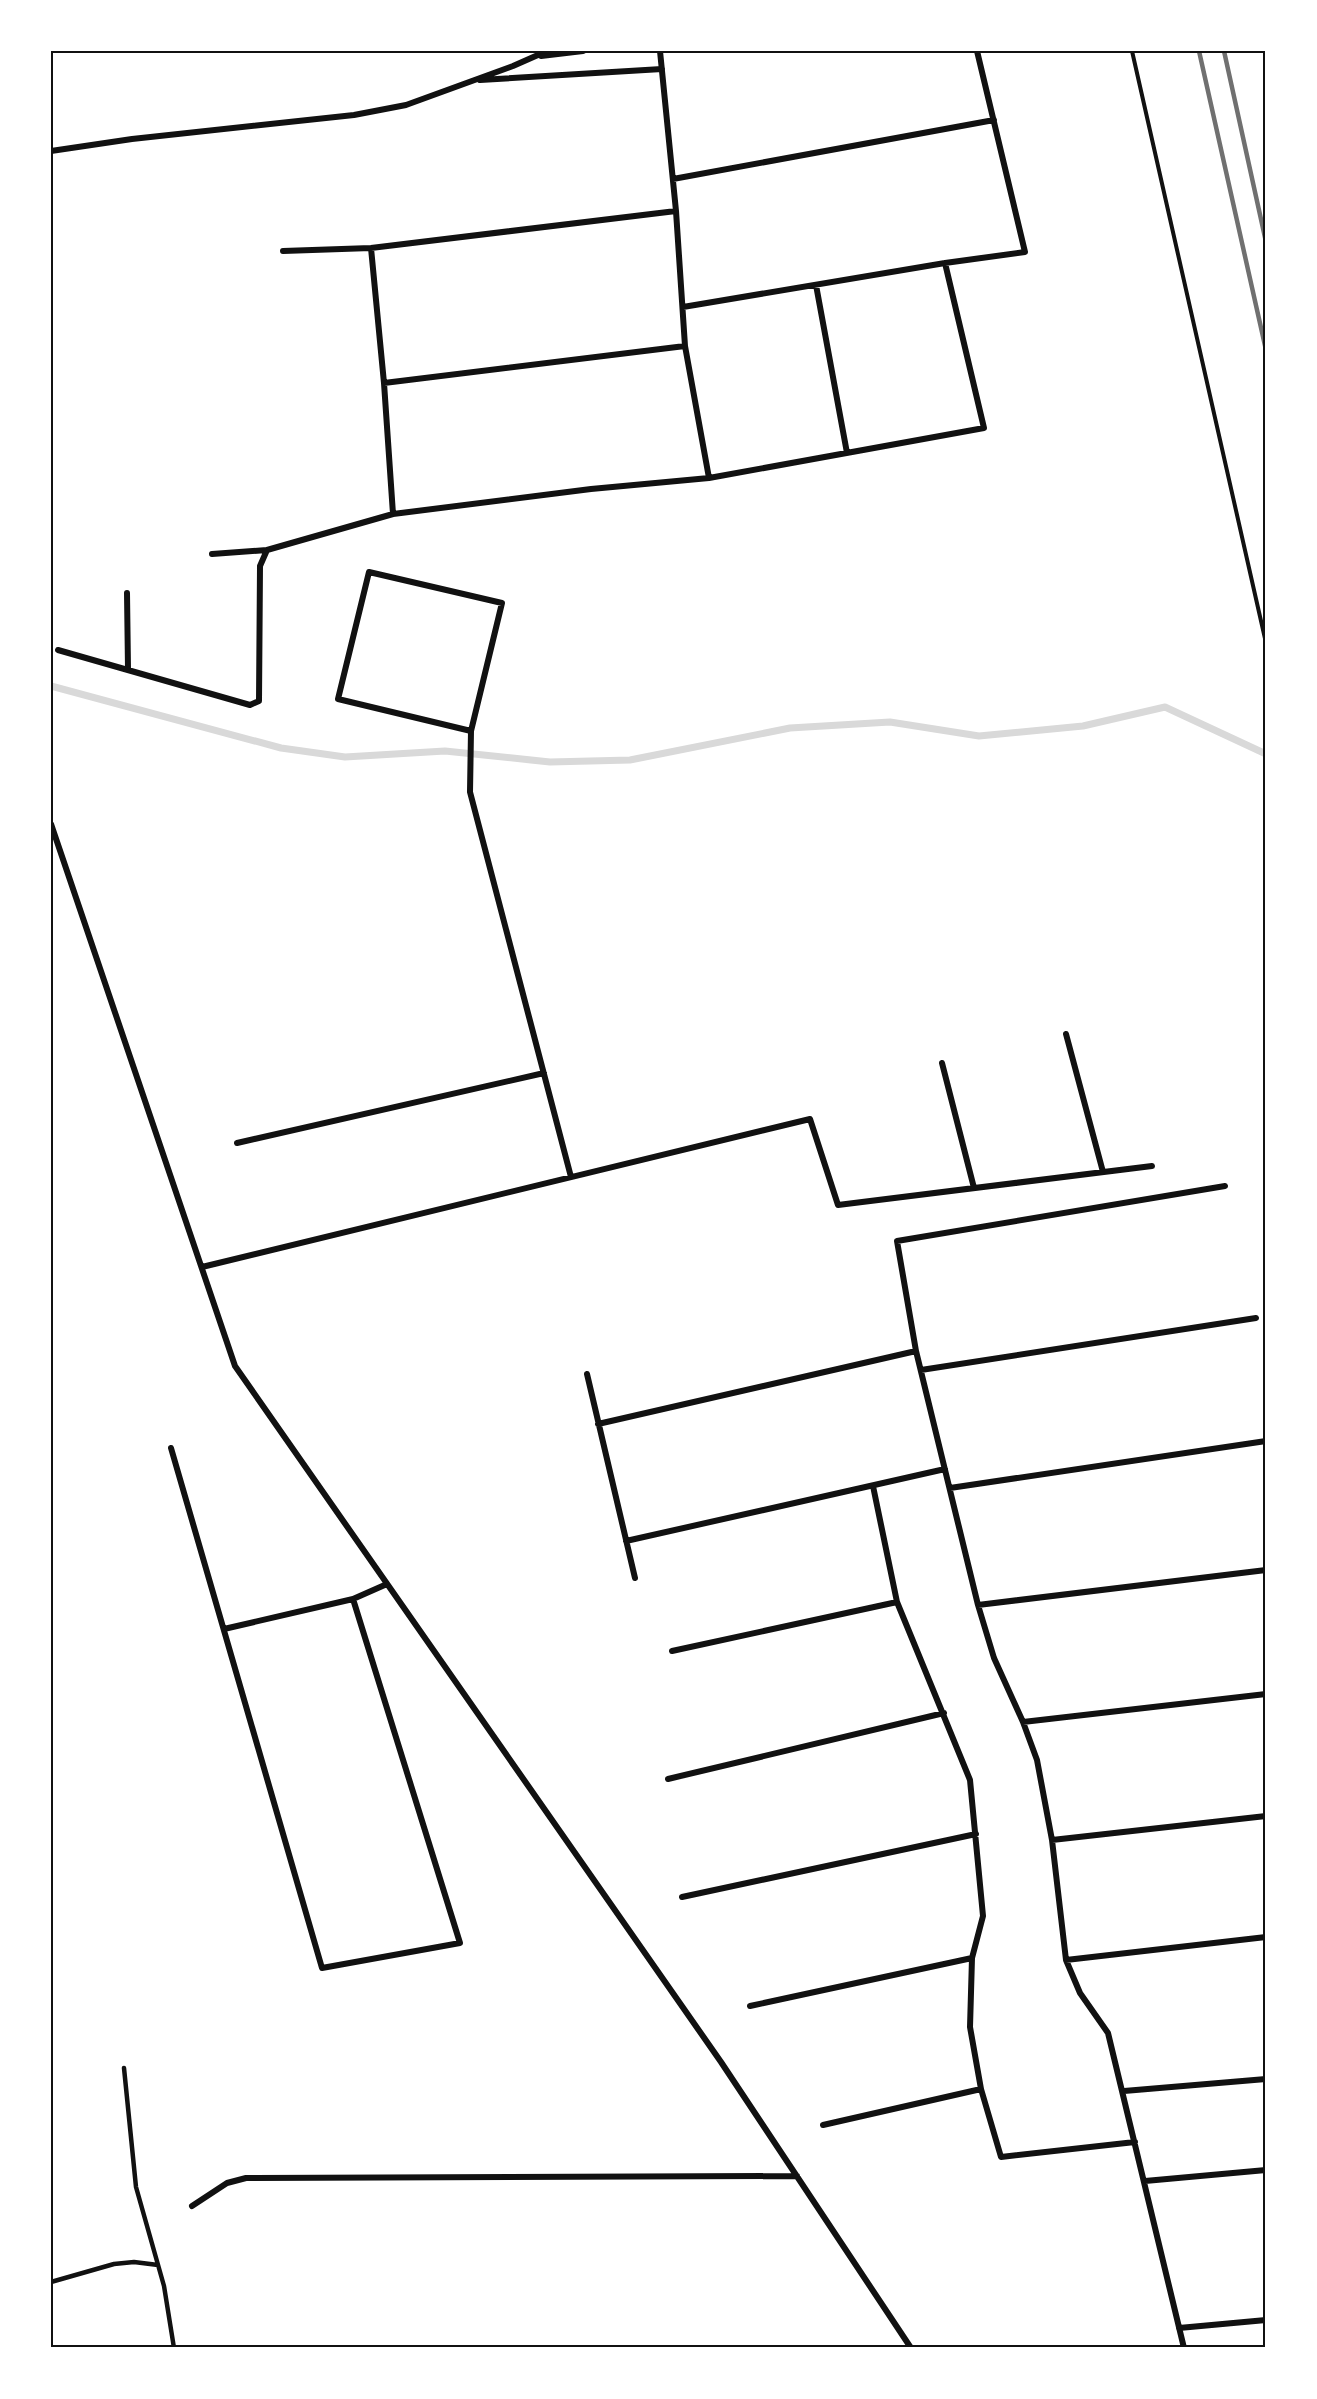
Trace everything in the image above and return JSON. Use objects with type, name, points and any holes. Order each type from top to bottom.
[{"type":"street","points":[[51,151],[143,137],[354,115],[406,105],[547,51]]},
{"type":"street","points":[[534,57],[583,51]]},
{"type":"street","points":[[660,51],[676,211],[685,346],[709,478]]},
{"type":"street","points":[[683,307],[945,263],[1025,252],[977,51]]},
{"type":"street","points":[[471,81],[662,69]]},
{"type":"street","points":[[673,179],[994,120]]},
{"type":"street","points":[[283,251],[371,248],[676,211]]},
{"type":"street","points":[[371,248],[384,383],[393,514]]},
{"type":"street","points":[[213,554],[267,549],[393,514],[591,489],[709,478],[984,428],[945,263]]},
{"type":"street","points":[[816,285],[847,453]]},
{"type":"street","points":[[384,383],[685,346]]},
{"type":"street","points":[[58,650],[250,705],[259,701],[260,566],[267,549]]},
{"type":"street","points":[[471,731],[338,699],[369,572],[502,603],[471,731],[470,792],[571,1177]]},
{"type":"street","points":[[127,593],[128,669]]},
{"type":"street","points":[[51,824],[235,1366],[721,2062],[911,2348]]},
{"type":"street","points":[[1066,1034],[1103,1172]]},
{"type":"street","points":[[942,1063],[974,1188]]},
{"type":"street","points":[[237,1143],[544,1073]]},
{"type":"street","points":[[202,1267],[810,1119],[838,1205],[1152,1166]]},
{"type":"street","points":[[1184,2348],[1124,2091],[1108,2033],[1080,1993],[1066,1960],[1052,1840],[1037,1760],[1023,1722],[994,1658],[978,1605],[916,1351],[897,1241],[1225,1186]]},
{"type":"street","points":[[921,1370],[1256,1318]]},
{"type":"street","points":[[598,1424],[916,1351]]},
{"type":"street","points":[[587,1374],[635,1578]]},
{"type":"street","points":[[950,1488],[1266,1441]]},
{"type":"street","points":[[171,1448],[322,1968],[460,1943],[353,1599]]},
{"type":"street","points":[[626,1541],[945,1468]]},
{"type":"street","points":[[873,1486],[897,1602],[970,1780],[983,1916],[972,1958],[970,2027],[981,2089],[1001,2157],[1135,2142]]},
{"type":"street","points":[[978,1605],[1266,1570]]},
{"type":"street","points":[[224,1629],[353,1599],[387,1584]]},
{"type":"street","points":[[672,1651],[897,1602]]},
{"type":"street","points":[[1023,1722],[1266,1694]]},
{"type":"street","points":[[668,1779],[944,1713]]},
{"type":"street","points":[[1052,1840],[1266,1816]]},
{"type":"street","points":[[682,1897],[976,1834]]},
{"type":"street","points":[[1066,1960],[1266,1938]]},
{"type":"street","points":[[750,2006],[972,1958]]},
{"type":"street","points":[[1124,2091],[1266,2079]]},
{"type":"street","points":[[823,2125],[981,2089]]},
{"type":"street","points":[[1145,2181],[1266,2170]]},
{"type":"street","points":[[192,2206],[227,2183],[246,2178],[797,2176]]},
{"type":"street","points":[[1179,2328],[1266,2320]]},
{"type":"lane","points":[[124,2068],[136,2187],[164,2286],[174,2348]]},
{"type":"lane","points":[[51,2282],[114,2264],[134,2262],[158,2265]]},
{"type":"path","points":[[1132,51],[1266,643]]},
{"type":"waterway","points":[[51,686],[281,748],[345,757],[445,751],[550,762],[630,760],[790,728],[890,722],[979,736],[1083,726],[1165,707],[1266,754]]},
{"type":"railway","points":[[1199,51],[1266,350]]},
{"type":"railway","points":[[1224,51],[1266,242]]}]
